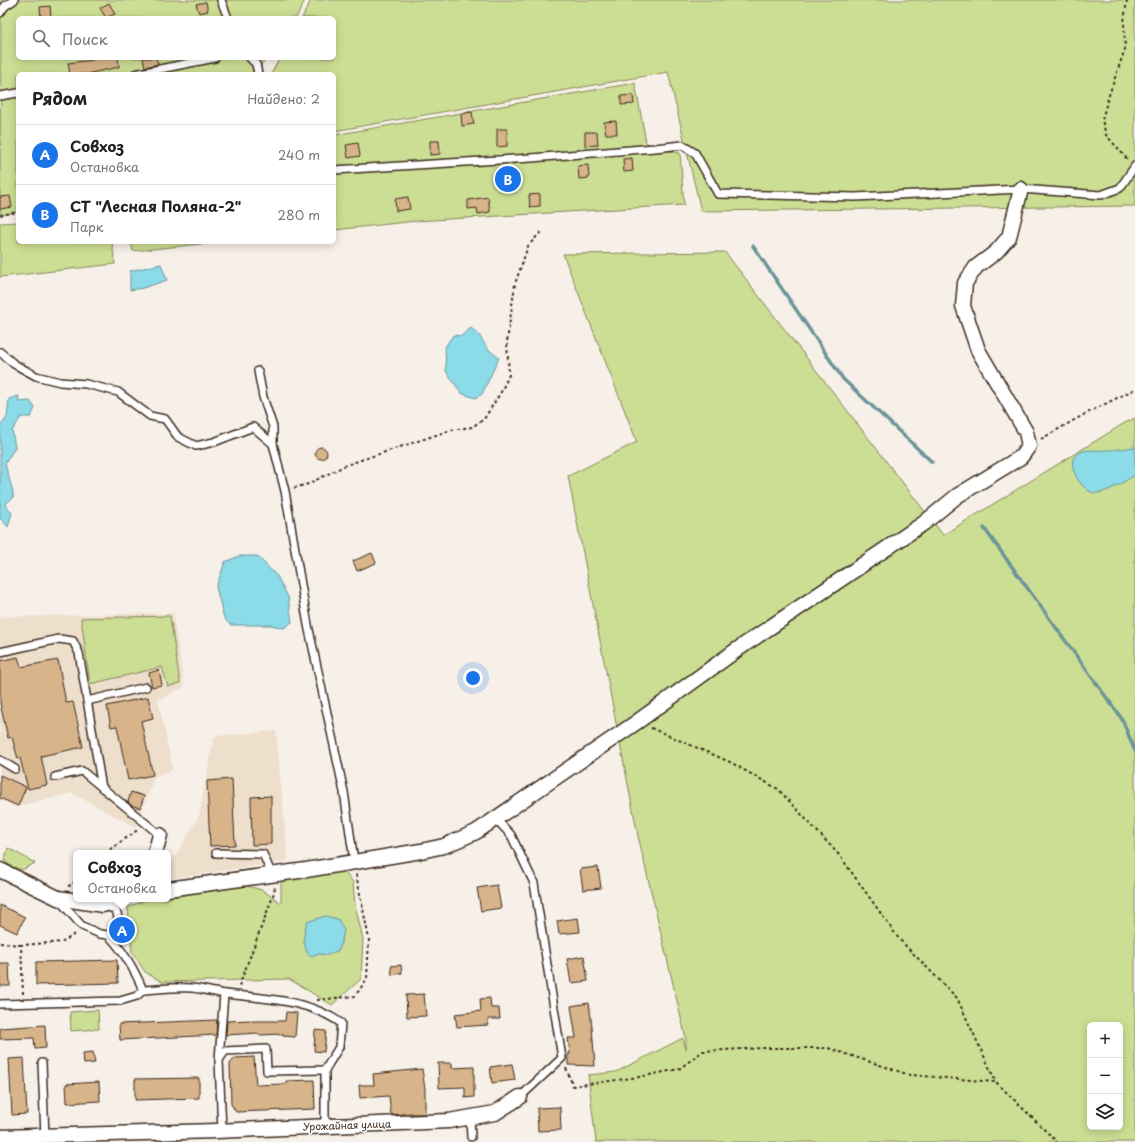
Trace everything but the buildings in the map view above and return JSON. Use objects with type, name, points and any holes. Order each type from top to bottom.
[{"type":"street","points":[[171,889],[421,851],[444,846],[476,832],[924,523],[957,496],[1021,457],[1029,446],[1026,432],[978,350],[963,306],[965,282],[976,267],[996,252],[1009,237],[1021,189]]},
{"type":"street","points":[[156,850],[160,835]]},
{"type":"street","points":[[0,870],[58,898],[73,900]]},
{"type":"street","points":[[84,902],[103,905],[112,902]]},
{"type":"street","name":"Урожайная улица","points":[[0,1137],[151,1137],[222,1131],[449,1121],[495,1113],[520,1097]]},
{"type":"lane","points":[[0,13],[5,6],[14,0]]},
{"type":"lane","points":[[221,0],[227,16]]},
{"type":"lane","points":[[144,72],[205,60]]},
{"type":"lane","points":[[252,60],[256,64],[258,72]]},
{"type":"lane","points":[[0,96],[16,93]]},
{"type":"lane","points":[[336,170],[531,158],[682,145],[695,154],[718,194],[854,197],[1021,189],[1101,195],[1120,188],[1133,168]]},
{"type":"lane","points":[[0,352],[14,364],[36,376],[60,382],[86,384],[118,392],[150,416],[165,419],[178,437],[196,446],[214,442],[253,427],[273,444]]},
{"type":"lane","points":[[258,371],[263,397],[273,427],[273,444],[285,491],[308,625],[344,792],[354,861]]},
{"type":"lane","points":[[0,652],[60,639],[74,641],[79,653],[102,788]]},
{"type":"lane","points":[[87,701],[146,687]]},
{"type":"lane","points":[[0,760],[15,769]]},
{"type":"lane","points":[[55,776],[82,771],[160,835]]},
{"type":"lane","points":[[496,819],[511,835],[534,883],[562,1058],[520,1097]]},
{"type":"lane","points":[[216,853],[263,854],[275,874]]},
{"type":"lane","points":[[58,898],[82,926],[100,934],[108,935],[117,944],[139,980],[143,990]]},
{"type":"lane","points":[[103,905],[116,910],[118,917],[116,928],[108,935]]},
{"type":"lane","points":[[0,1004],[120,1001],[137,996],[143,990],[192,988],[224,994],[287,1000],[308,1006],[330,1015],[341,1023],[339,1047],[325,1070],[326,1126]]},
{"type":"lane","points":[[222,1131],[219,1060],[224,994]]},
{"type":"lane","points":[[219,1060],[225,1051],[266,1048],[267,1071],[325,1070]]},
{"type":"lane","points":[[42,1063],[45,1136]]},
{"type":"lane","points":[[470,1118],[471,1137]]},
{"type":"path","points":[[1126,0],[1124,22],[1125,49],[1102,120],[1106,135],[1133,168]]},
{"type":"path","points":[[0,215],[16,212]]},
{"type":"path","points":[[285,491],[308,484],[346,465],[451,430],[472,427],[484,418],[501,392],[509,375],[507,342],[515,284],[528,246],[541,232]]},
{"type":"path","points":[[1029,446],[1085,414],[1135,389]]},
{"type":"path","points":[[637,722],[730,762],[778,789],[840,856],[899,939],[957,998],[996,1082],[1056,1142]]},
{"type":"path","points":[[109,850],[138,830],[149,826]]},
{"type":"path","points":[[308,1006],[315,1000],[355,996],[367,979],[369,939],[357,883],[354,861]]},
{"type":"path","points":[[235,995],[273,896],[275,874]]},
{"type":"path","points":[[0,942],[21,945],[63,942],[74,935],[82,926]]},
{"type":"path","points":[[21,945],[23,1003]]},
{"type":"path","points":[[562,1058],[573,1086],[639,1077],[679,1069],[703,1050],[763,1048],[828,1048],[910,1074],[996,1082]]},
{"type":"shaded area","points":[[173,613],[184,687],[158,700],[173,770],[155,776],[135,827],[72,793],[16,807],[0,800],[0,617]]},
{"type":"shaded area","points":[[276,731],[288,861],[171,879],[171,864],[199,816],[214,736]]},
{"type":"green space","points":[[1,0],[305,0],[297,16],[16,16],[16,60],[265,60],[261,65],[262,72],[16,72],[16,212],[0,215]]},
{"type":"green space","points":[[311,0],[1135,0],[1135,206],[701,211],[668,72],[336,131],[336,72],[272,72],[279,60],[336,60],[336,16],[303,16]]},
{"type":"green space","points":[[635,83],[646,142],[655,148],[680,153],[684,205],[416,221],[336,230],[336,135]]},
{"type":"green space","points":[[16,222],[16,244],[112,244],[115,264],[0,277],[0,223]]},
{"type":"green space","points":[[131,244],[201,244],[133,251]]},
{"type":"green space","points":[[725,252],[943,535],[1135,418],[1135,1142],[596,1142],[588,1075],[616,1072],[683,1038],[686,1049],[686,1039],[638,836],[568,476],[637,442],[563,254]]},
{"type":"green space","points":[[170,616],[180,683],[168,687],[162,667],[90,684],[81,618]]},
{"type":"green space","points":[[8,848],[35,863],[22,870],[11,866],[4,861]]},
{"type":"green space","points":[[344,871],[353,882],[355,905],[363,939],[361,979],[332,1005],[289,979],[162,982],[145,972],[132,952],[128,907],[140,902],[171,902],[171,897],[247,886],[262,890],[281,903],[281,880]]},
{"type":"green space","points":[[98,1010],[99,1029],[71,1031],[70,1012]]},
{"type":"water","points":[[161,264],[167,280],[143,288],[130,290],[130,271]]},
{"type":"water","points":[[471,328],[479,335],[487,348],[499,358],[482,394],[475,398],[461,393],[446,371],[445,347],[453,335],[461,336]]},
{"type":"water","points":[[19,396],[18,402],[30,401],[35,408],[31,417],[21,417],[12,431],[15,447],[5,464],[13,492],[13,498],[5,504],[12,513],[8,527],[0,518],[0,427],[7,417],[9,399]]},
{"type":"water","points":[[1135,447],[1135,475],[1116,486],[1106,491],[1096,493],[1091,492],[1080,483],[1076,477],[1073,464],[1074,458],[1080,452],[1088,450],[1114,450]]},
{"type":"water","points":[[239,556],[257,556],[277,576],[288,597],[292,622],[284,628],[271,625],[230,625],[224,618],[216,587],[225,562]]},
{"type":"water","points":[[325,916],[338,919],[344,931],[339,950],[328,955],[318,954],[309,956],[305,947],[304,939],[307,922]]},
{"type":"waterway","points":[[753,246],[843,379],[932,462]]},
{"type":"waterway","points":[[984,528],[1122,719],[1135,751]]},
{"type":"place","name":"СТ \"Лесная Поляна-2\"","points":[[508,179]]},
{"type":"place","name":"Совхоз","points":[[122,930]]}]
